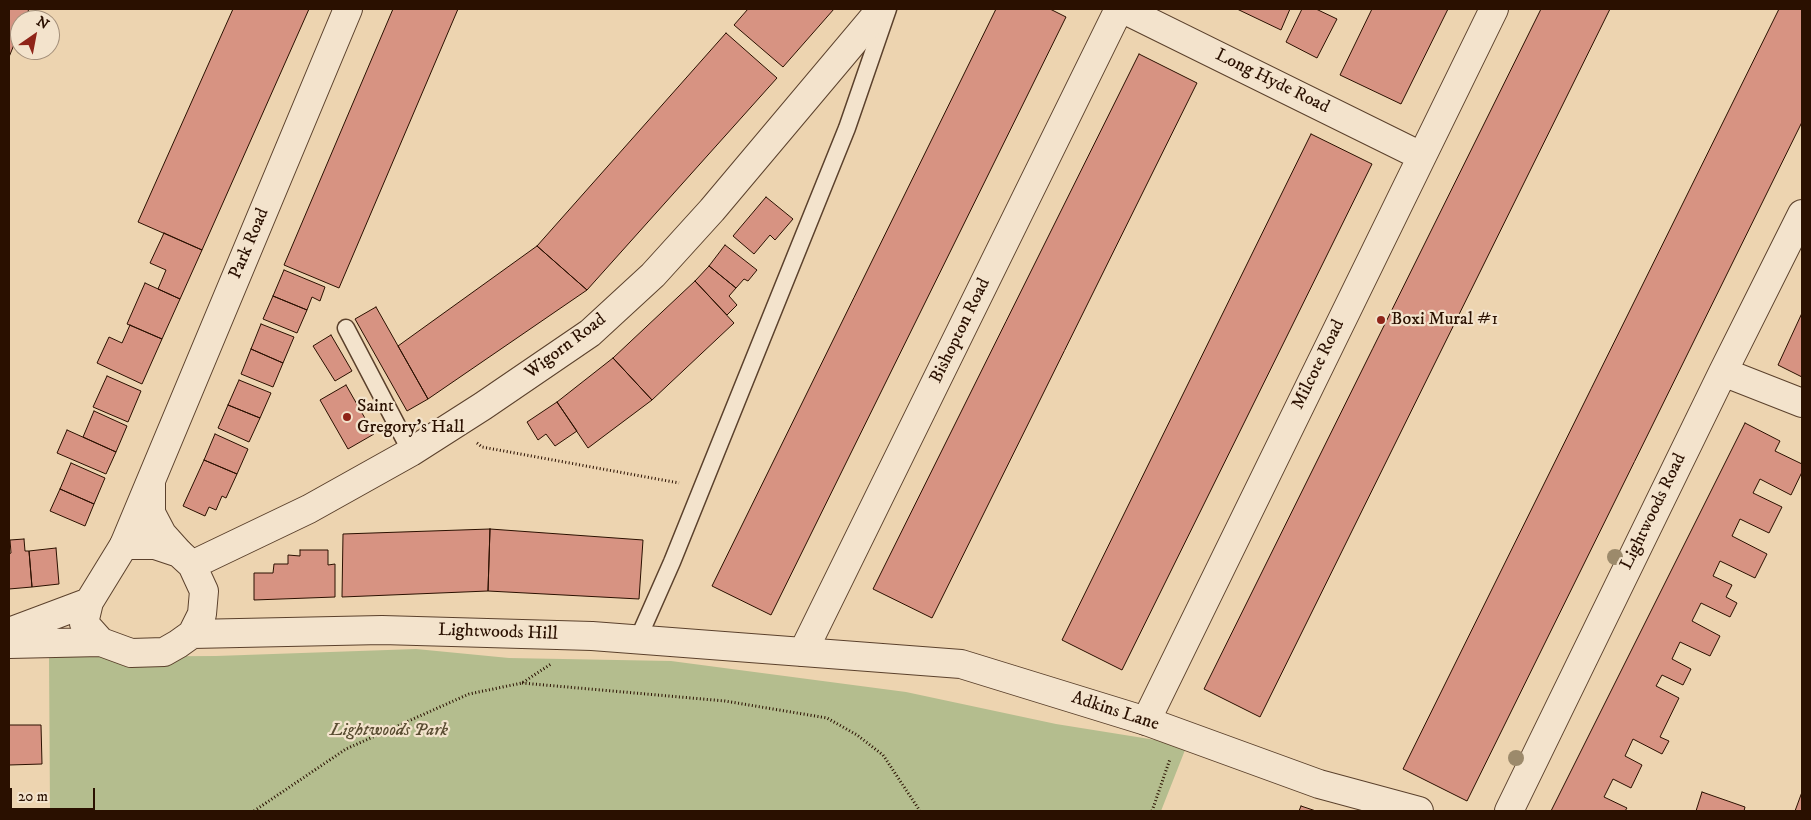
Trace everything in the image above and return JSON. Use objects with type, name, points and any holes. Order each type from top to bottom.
[{"type":"street","name":"Park Road","points":[[124,545],[348,9]]},
{"type":"street","name":"Wigorn Road","points":[[185,559],[309,509],[411,452],[590,334],[652,275],[712,210],[881,9]]},
{"type":"street","name":"Long Hyde Road","points":[[1121,9],[1421,156]]},
{"type":"street","name":"Bishopton Road","points":[[804,652],[1121,9]]},
{"type":"street","name":"Milcote Road","points":[[1146,721],[1494,9]]},
{"type":"street","name":"Lightwoods Road","points":[[1509,811],[1802,214]]},
{"type":"street","points":[[1723,372],[1802,402]]},
{"type":"street","name":"Park Road","points":[[151,480],[151,514],[162,534],[185,559]]},
{"type":"street","points":[[9,644],[102,642],[131,652],[164,652],[192,634],[202,614],[204,591],[185,559],[155,545],[124,545],[89,602],[84,623],[102,642]]},
{"type":"street","points":[[9,632],[89,602]]},
{"type":"street","name":"Lightwoods Hill","points":[[192,634],[382,630],[592,636],[804,652]]},
{"type":"street","name":"Adkins Lane","points":[[804,652],[961,664],[1146,721],[1320,784],[1419,811]]},
{"type":"lane","points":[[638,639],[702,488],[847,128],[888,9]]},
{"type":"lane","points":[[346,328],[411,452]]},
{"type":"path","points":[[452,426],[482,447],[702,488]]},
{"type":"path","points":[[522,683],[553,662]]},
{"type":"path","points":[[254,811],[346,749],[469,694],[522,683],[726,702],[827,718],[857,735],[883,755],[920,811]]},
{"type":"path","points":[[1152,811],[1179,733]]},
{"type":"green space","name":"Lightwoods Park","points":[[416,649],[509,658],[671,661],[906,692],[1056,724],[1187,745],[1161,811],[50,811],[49,657],[216,656]]},
{"type":"building","points":[[9,9],[29,9],[10,10],[9,57]]},
{"type":"building","points":[[233,9],[309,9],[202,250],[138,222]]},
{"type":"building","points":[[393,9],[458,9],[339,288],[284,265]]},
{"type":"building","points":[[748,9],[834,9],[783,67],[734,25]]},
{"type":"building","points":[[996,9],[1050,9],[1066,17],[771,615],[712,586]]},
{"type":"building","points":[[1237,9],[1290,9],[1281,30]]},
{"type":"building","points":[[1302,9],[1316,9],[1337,19],[1317,58],[1286,42]]},
{"type":"building","points":[[1372,9],[1448,9],[1401,104],[1340,75]]},
{"type":"building","points":[[1541,9],[1610,9],[1260,717],[1204,689]]},
{"type":"building","points":[[1779,9],[1802,9],[1802,122],[1467,801],[1403,769]]},
{"type":"building","points":[[726,33],[777,78],[587,290],[537,246]]},
{"type":"building","points":[[1139,54],[1197,83],[932,618],[873,589]]},
{"type":"building","points":[[1311,134],[1372,164],[1122,670],[1062,640]]},
{"type":"building","points":[[766,197],[793,219],[775,240],[770,235],[754,254],[733,236]]},
{"type":"building","points":[[164,233],[202,250],[180,299],[158,289],[166,270],[150,263]]},
{"type":"building","points":[[725,245],[757,270],[748,281],[744,279],[736,288],[709,266]]},
{"type":"building","points":[[537,246],[587,290],[428,399],[398,346]]},
{"type":"building","points":[[709,266],[736,288],[729,296],[737,305],[727,315],[695,281]]},
{"type":"building","points":[[284,270],[325,287],[320,301],[312,297],[307,310],[273,296]]},
{"type":"building","points":[[695,281],[734,323],[652,400],[613,358]]},
{"type":"building","points":[[145,283],[180,299],[162,339],[127,324]]},
{"type":"building","points":[[273,296],[307,310],[297,333],[263,319]]},
{"type":"building","points":[[376,307],[428,399],[407,411],[355,319]]},
{"type":"building","points":[[1802,313],[1802,377],[1778,365]]},
{"type":"building","points":[[261,324],[294,337],[283,363],[251,349]]},
{"type":"building","points":[[130,325],[162,339],[142,384],[97,363],[109,337],[122,343]]},
{"type":"building","points":[[331,335],[352,371],[335,381],[313,346]]},
{"type":"building","points":[[251,349],[283,363],[273,387],[241,374]]},
{"type":"building","points":[[613,358],[652,400],[588,448],[557,402]]},
{"type":"building","points":[[107,376],[141,391],[128,422],[93,407]]},
{"type":"building","points":[[239,380],[271,393],[260,418],[228,405]]},
{"type":"building","name":"Saint Gregory's Hall","points":[[346,385],[374,434],[348,449],[320,400]]},
{"type":"building","points":[[557,402],[577,431],[555,446],[546,434],[538,440],[527,422]]},
{"type":"building","points":[[228,405],[260,418],[249,442],[218,428]]},
{"type":"building","points":[[94,411],[127,426],[116,452],[83,437]]},
{"type":"building","points":[[1745,423],[1780,441],[1775,451],[1802,464],[1802,472],[1791,495],[1760,479],[1753,493],[1782,507],[1769,533],[1740,519],[1732,536],[1767,554],[1755,578],[1720,561],[1713,576],[1732,585],[1726,597],[1737,603],[1730,617],[1701,603],[1692,621],[1720,636],[1710,656],[1680,642],[1672,659],[1691,669],[1683,685],[1662,675],[1656,686],[1679,698],[1660,737],[1669,741],[1662,754],[1633,739],[1625,756],[1642,765],[1631,788],[1613,779],[1604,797],[1627,808],[1625,811],[1551,811]]},
{"type":"building","points":[[67,430],[116,452],[106,474],[57,453]]},
{"type":"building","points":[[215,434],[248,449],[237,474],[204,460]]},
{"type":"building","points":[[204,460],[237,474],[226,498],[222,496],[216,510],[209,507],[205,516],[183,506]]},
{"type":"building","points":[[71,463],[105,478],[94,504],[60,489]]},
{"type":"building","points":[[60,489],[94,504],[85,526],[50,511]]},
{"type":"building","points":[[490,529],[488,591],[342,597],[343,534]]},
{"type":"building","points":[[490,529],[643,540],[639,599],[488,591]]},
{"type":"building","points":[[24,539],[25,551],[29,551],[32,587],[9,589],[10,540]]},
{"type":"building","points":[[56,548],[59,584],[32,587],[29,551]]},
{"type":"building","points":[[300,550],[328,550],[328,565],[335,564],[335,597],[254,600],[254,573],[273,573],[274,564],[288,564],[288,555],[300,556]]},
{"type":"building","points":[[9,725],[41,725],[42,764],[9,765]]},
{"type":"building","points":[[1702,792],[1745,807],[1744,811],[1696,811]]},
{"type":"building","points":[[1802,792],[1802,811],[1795,811]]},
{"type":"building","points":[[1301,806],[1316,811],[1299,811]]},
{"type":"place","name":"Boxi Mural #1","points":[[1381,320]]},
{"type":"place","name":"Saint Gregory's Hall","points":[[347,417]]}]
